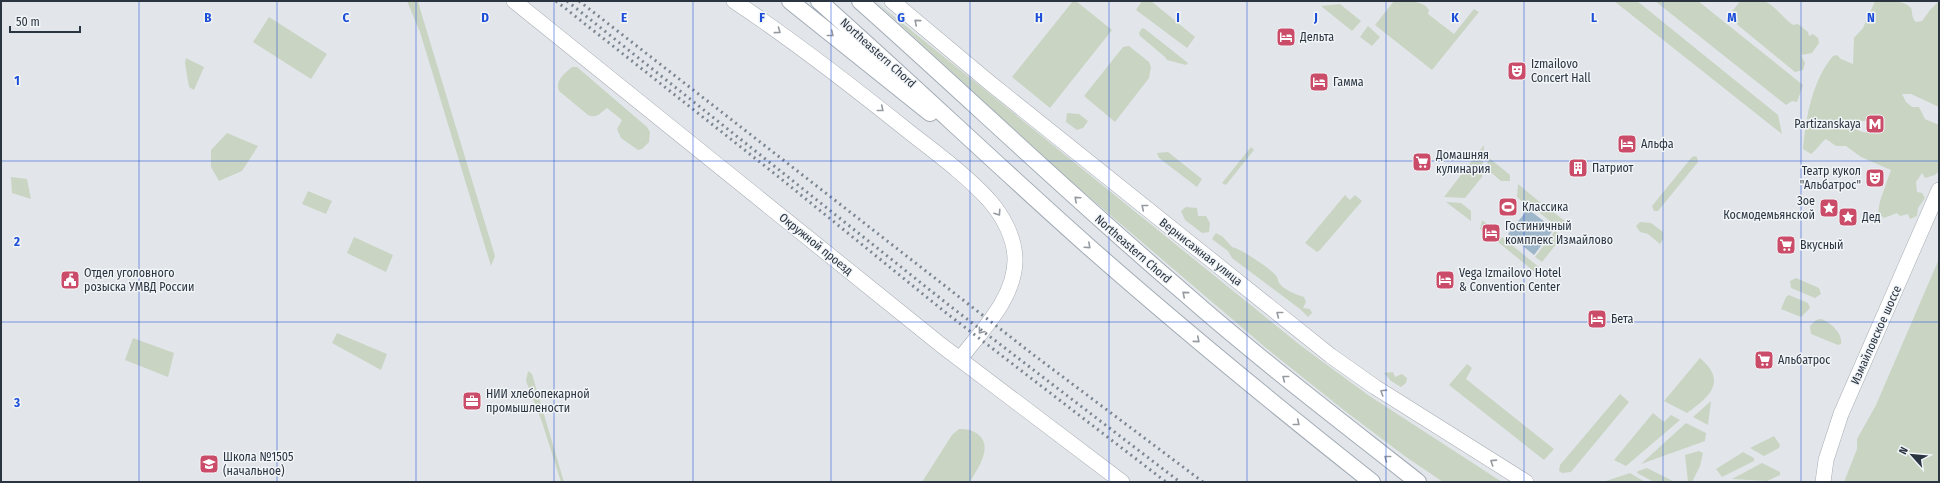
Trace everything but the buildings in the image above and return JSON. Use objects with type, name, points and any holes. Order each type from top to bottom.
[{"type":"main road","points":[[790,1],[1018,182]]},
{"type":"main road","name":"Northeastern Chord","points":[[819,1],[900,73],[1088,246],[1253,388],[1372,482]]},
{"type":"main road","name":"Northeastern Chord","points":[[860,1],[1042,168],[1189,297],[1270,366],[1418,482]]},
{"type":"street","name":"Окружной проезд","points":[[514,1],[960,359],[1122,482]]},
{"type":"street","points":[[734,1],[785,36],[973,184],[990,201],[1001,217],[1010,234],[1014,248],[1014,265],[1009,290],[960,359]]},
{"type":"street","name":"Вернисажная улица","points":[[892,1],[1001,92],[1331,356],[1375,387],[1526,482]]},
{"type":"street","name":"Измайловское шоссе","points":[[1823,482],[1826,460],[1841,414],[1939,190]]},
{"type":"green space","points":[[407,1],[418,1],[495,256],[491,266],[420,32]]},
{"type":"green space","points":[[875,1],[1300,345],[1368,395],[1502,482],[1443,482],[1406,457],[1345,411],[1266,348],[1068,179]]},
{"type":"green space","points":[[1073,1],[1076,1],[1112,30],[1050,108],[1012,77]]},
{"type":"green space","points":[[1142,1],[1151,1],[1195,37],[1187,48],[1136,10]]},
{"type":"green space","points":[[1394,1],[1423,4],[1429,10],[1428,14],[1454,34],[1474,9],[1479,12],[1432,70],[1375,25]]},
{"type":"green space","points":[[1614,1],[1637,1],[1778,115],[1782,134]]},
{"type":"green space","points":[[1655,1],[1698,1],[1803,85],[1797,102],[1792,101],[1786,105]]},
{"type":"green space","points":[[1740,1],[1763,1],[1775,8],[1793,25],[1798,24],[1808,32],[1809,36],[1813,34],[1818,38],[1819,43],[1812,53],[1801,55],[1805,63],[1803,70],[1795,72],[1728,17]]},
{"type":"green space","points":[[1875,1],[1895,2],[1908,5],[1911,8],[1914,20],[1916,22],[1922,21],[1939,1],[1939,107],[1911,94],[1902,94],[1906,102],[1912,107],[1919,107],[1925,119],[1939,125],[1939,171],[1935,175],[1925,178],[1922,173],[1916,182],[1917,192],[1922,193],[1925,198],[1918,208],[1917,216],[1910,219],[1908,214],[1900,216],[1897,213],[1884,218],[1878,213],[1880,201],[1891,170],[1861,157],[1846,146],[1836,146],[1826,139],[1811,154],[1803,149],[1808,112],[1820,77],[1833,56],[1837,55],[1841,59],[1853,64],[1854,38],[1863,28]],"holes":[[[1855,121],[1866,121],[1879,130],[1866,133],[1853,127]]]},
{"type":"green space","points":[[1340,4],[1361,21],[1352,31],[1321,6]]},
{"type":"green space","points":[[269,17],[327,54],[311,79],[253,42]]},
{"type":"green space","points":[[1368,26],[1380,37],[1372,46],[1360,37]]},
{"type":"green space","points":[[1142,28],[1188,63],[1186,65],[1167,60],[1140,36],[1139,33]]},
{"type":"green space","points":[[1129,46],[1149,62],[1151,67],[1149,78],[1115,122],[1084,96],[1123,47]]},
{"type":"green space","points":[[186,58],[204,67],[194,90],[189,87],[185,63]]},
{"type":"green space","points":[[572,67],[577,67],[647,127],[650,132],[649,142],[642,149],[638,150],[621,138],[617,129],[622,120],[607,108],[596,116],[588,115],[559,91],[559,80]]},
{"type":"green space","points":[[1067,113],[1079,114],[1088,121],[1083,128],[1077,130],[1066,122]]},
{"type":"green space","points":[[227,133],[258,146],[242,171],[219,181],[211,167],[211,150]]},
{"type":"green space","points":[[1484,145],[1482,177],[1465,198],[1444,197]]},
{"type":"green space","points":[[1251,147],[1254,150],[1226,185],[1222,183]]},
{"type":"green space","points":[[1168,152],[1202,179],[1197,187],[1159,158],[1157,153]]},
{"type":"green space","points":[[1488,157],[1510,175],[1510,181],[1501,181],[1487,169]]},
{"type":"green space","points":[[1692,157],[1697,157],[1698,162],[1658,211],[1654,211],[1652,206]]},
{"type":"green space","points":[[11,177],[27,179],[31,199],[12,193]]},
{"type":"green space","points":[[1518,184],[1541,203],[1524,203],[1517,197]]},
{"type":"green space","points":[[308,191],[332,201],[326,214],[302,204]]},
{"type":"green space","points":[[1345,195],[1350,200],[1355,195],[1362,201],[1317,252],[1305,243]]},
{"type":"green space","points":[[1446,202],[1461,203],[1471,211],[1471,221]]},
{"type":"green space","points":[[1544,205],[1570,225],[1564,232],[1531,206]]},
{"type":"green space","points":[[1186,207],[1197,208],[1198,216],[1206,216],[1210,223],[1209,232],[1202,233],[1185,220],[1181,211]]},
{"type":"green space","points":[[1482,220],[1501,234],[1495,241],[1480,229]]},
{"type":"green space","points":[[1640,222],[1651,223],[1663,232],[1663,239],[1660,244],[1648,234],[1640,232],[1636,226]]},
{"type":"green space","points":[[1555,231],[1562,237],[1542,262],[1535,257]]},
{"type":"green space","points":[[1216,233],[1223,237],[1232,247],[1249,255],[1274,273],[1283,287],[1304,297],[1306,302],[1303,308],[1310,309],[1312,313],[1308,317],[1300,309],[1232,258],[1228,251],[1212,239]]},
{"type":"green space","points":[[354,237],[393,255],[386,272],[347,253]]},
{"type":"green space","points":[[1502,237],[1540,268],[1536,273],[1498,242]]},
{"type":"green space","points":[[1939,259],[1939,482],[1844,482],[1857,449],[1857,439],[1876,405]]},
{"type":"green space","points":[[1796,278],[1819,288],[1821,294],[1815,298],[1791,288],[1790,281]]},
{"type":"green space","points":[[1789,295],[1808,303],[1810,308],[1801,317],[1781,309],[1786,297]]},
{"type":"green space","points":[[1821,319],[1835,328],[1840,336],[1841,344],[1838,345],[1811,334],[1810,326],[1816,320]]},
{"type":"green space","points":[[337,333],[387,354],[381,370],[332,343]]},
{"type":"green space","points":[[133,338],[174,353],[168,377],[125,360]]},
{"type":"green space","points":[[1700,358],[1713,374],[1714,382],[1708,395],[1687,413],[1664,401]]},
{"type":"green space","points":[[1467,364],[1472,368],[1466,379],[1554,449],[1544,460],[1449,385]]},
{"type":"green space","points":[[528,371],[532,374],[564,482],[561,482],[542,422],[526,381]]},
{"type":"green space","points":[[1393,372],[1395,377],[1402,374],[1407,378],[1406,383],[1401,387],[1391,381],[1384,373]]},
{"type":"green space","points":[[1620,394],[1629,402],[1571,472],[1562,473],[1559,471],[1560,465]]},
{"type":"green space","points":[[1711,401],[1708,425],[1693,417]]},
{"type":"green space","points":[[1653,413],[1664,422],[1671,415],[1680,420],[1626,466],[1614,460]]},
{"type":"green space","points":[[1686,423],[1706,433],[1705,441],[1641,464]]},
{"type":"green space","points":[[959,429],[975,432],[984,442],[985,447],[983,457],[970,482],[922,482],[952,435]]},
{"type":"green space","points":[[1774,436],[1780,445],[1779,448],[1764,456],[1750,448]]},
{"type":"green space","points":[[1699,451],[1703,453],[1700,466],[1692,482],[1688,482],[1685,455]]},
{"type":"green space","points":[[1743,452],[1754,458],[1754,461],[1722,477],[1716,469]]},
{"type":"green space","points":[[1762,463],[1780,472],[1780,475],[1767,481],[1732,479]]},
{"type":"green space","points":[[1647,468],[1675,482],[1654,482],[1637,473],[1638,471]]},
{"type":"green space","points":[[1630,473],[1645,482],[1603,482]]},
{"type":"water","points":[[1528,209],[1554,229],[1534,255],[1508,234]]},
{"type":"railway","points":[[556,1],[780,178],[945,312],[1166,482]]},
{"type":"railway","points":[[567,1],[950,306],[1180,482]]},
{"type":"railway","points":[[579,1],[1035,356],[1203,482]]},
{"type":"place","name":"Дельта","points":[[1286,37]]},
{"type":"place","name":"Izmailovo Concert Hall","points":[[1517,71]]},
{"type":"place","name":"Гамма","points":[[1319,82]]},
{"type":"place","name":"Partizanskaya","points":[[1875,124]]},
{"type":"place","name":"Альфа","points":[[1627,144]]},
{"type":"place","name":"Домашняя кулинария","points":[[1422,162]]},
{"type":"place","name":"Патриот","points":[[1578,168]]},
{"type":"place","name":"Театр кукол \"Альбатрос\"","points":[[1875,178]]},
{"type":"place","name":"Классика","points":[[1508,207]]},
{"type":"place","name":"Зое Космодемьянской","points":[[1829,208]]},
{"type":"place","name":"Дед","points":[[1848,217]]},
{"type":"place","name":"Гостиничный комплекс Измайлово","points":[[1491,233]]},
{"type":"place","name":"Вкусный","points":[[1786,245]]},
{"type":"place","name":"Отдел уголовного розыска УМВД России","points":[[70,280]]},
{"type":"place","name":"Vega Izmailovo Hotel & Convention Center","points":[[1445,280]]},
{"type":"place","name":"Бета","points":[[1597,319]]},
{"type":"place","name":"Альбатрос","points":[[1764,360]]},
{"type":"place","name":"НИИ хлебопекарной промышлености","points":[[472,401]]},
{"type":"place","name":"Школа №1505 (начальное)","points":[[209,464]]}]
